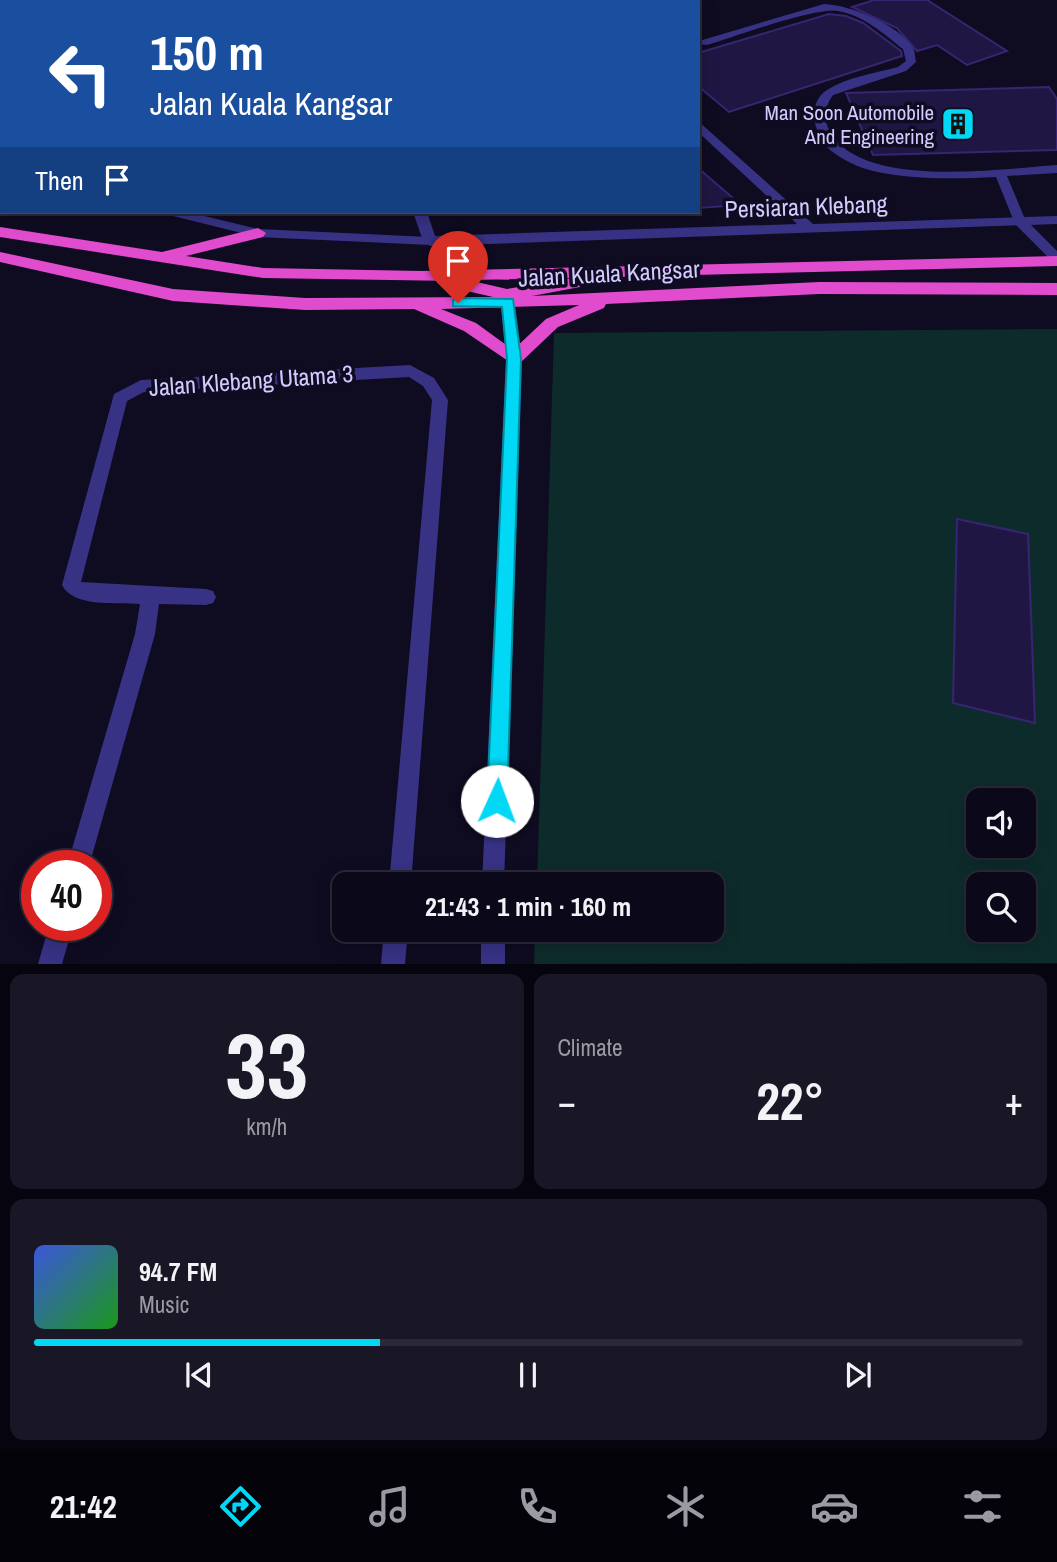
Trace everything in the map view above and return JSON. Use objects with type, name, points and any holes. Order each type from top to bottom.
[{"type":"highway","name":"Jalan Kuala Kangsar","points":[[0,232],[263,273],[397,276],[1057,260]]},
{"type":"highway","points":[[160,257],[258,233]]},
{"type":"highway","name":"Jalan Kuala Kangsar","points":[[0,257],[173,295],[265,303],[616,298],[819,288],[1057,289]]},
{"type":"highway","points":[[397,276],[485,288],[508,299],[586,281],[736,276],[758,269]]},
{"type":"highway","points":[[408,303],[470,327],[514,359],[552,323],[616,298]]},
{"type":"street","points":[[700,127],[810,229]]},
{"type":"street","points":[[421,214],[430,241]]},
{"type":"street","name":"Persiaran Klebang","points":[[430,241],[1057,220]]},
{"type":"street","points":[[494,872],[514,359],[508,299]]},
{"type":"street","name":"Jalan Klebang Utama 3","points":[[150,596],[79,591],[71,584],[120,398],[125,393],[141,386],[410,371],[424,377],[435,387],[440,400],[401,872]]},
{"type":"street","points":[[83,850],[145,634],[150,596],[206,597]]},
{"type":"street","points":[[50,964],[57,941]]},
{"type":"street","points":[[393,964],[395,942]]},
{"type":"street","points":[[493,942],[493,964]]},
{"type":"lane","points":[[703,43],[824,7],[841,7],[856,12],[908,48],[911,62],[902,69],[829,93],[820,105],[822,129],[838,149],[864,165],[906,174],[1000,173],[1057,169]]},
{"type":"lane","points":[[1000,173],[1019,221],[1057,260]]},
{"type":"lane","points":[[181,214],[258,233],[430,241]]},
{"type":"green space","points":[[1057,329],[1057,963],[534,964],[535,942],[724,942],[724,872],[537,872],[554,333]]},
{"type":"building","points":[[874,0],[927,0],[1007,51],[967,65],[937,45],[917,51],[897,28],[852,7]]},
{"type":"building","points":[[829,14],[846,16],[863,23],[901,51],[902,56],[729,112],[700,88],[700,52]]},
{"type":"building","name":"Man Soon Automobile And Engineering","points":[[1049,87],[1057,99],[1057,150],[873,155],[846,93]]},
{"type":"building","points":[[700,170],[741,205],[700,208]]},
{"type":"building","points":[[957,519],[1028,534],[1035,723],[953,703]]},
{"type":"place","name":"Man Soon Automobile And Engineering","points":[[958,124]]},
{"type":"route","points":[[458,303],[508,303],[514,359],[497,801]]}]
